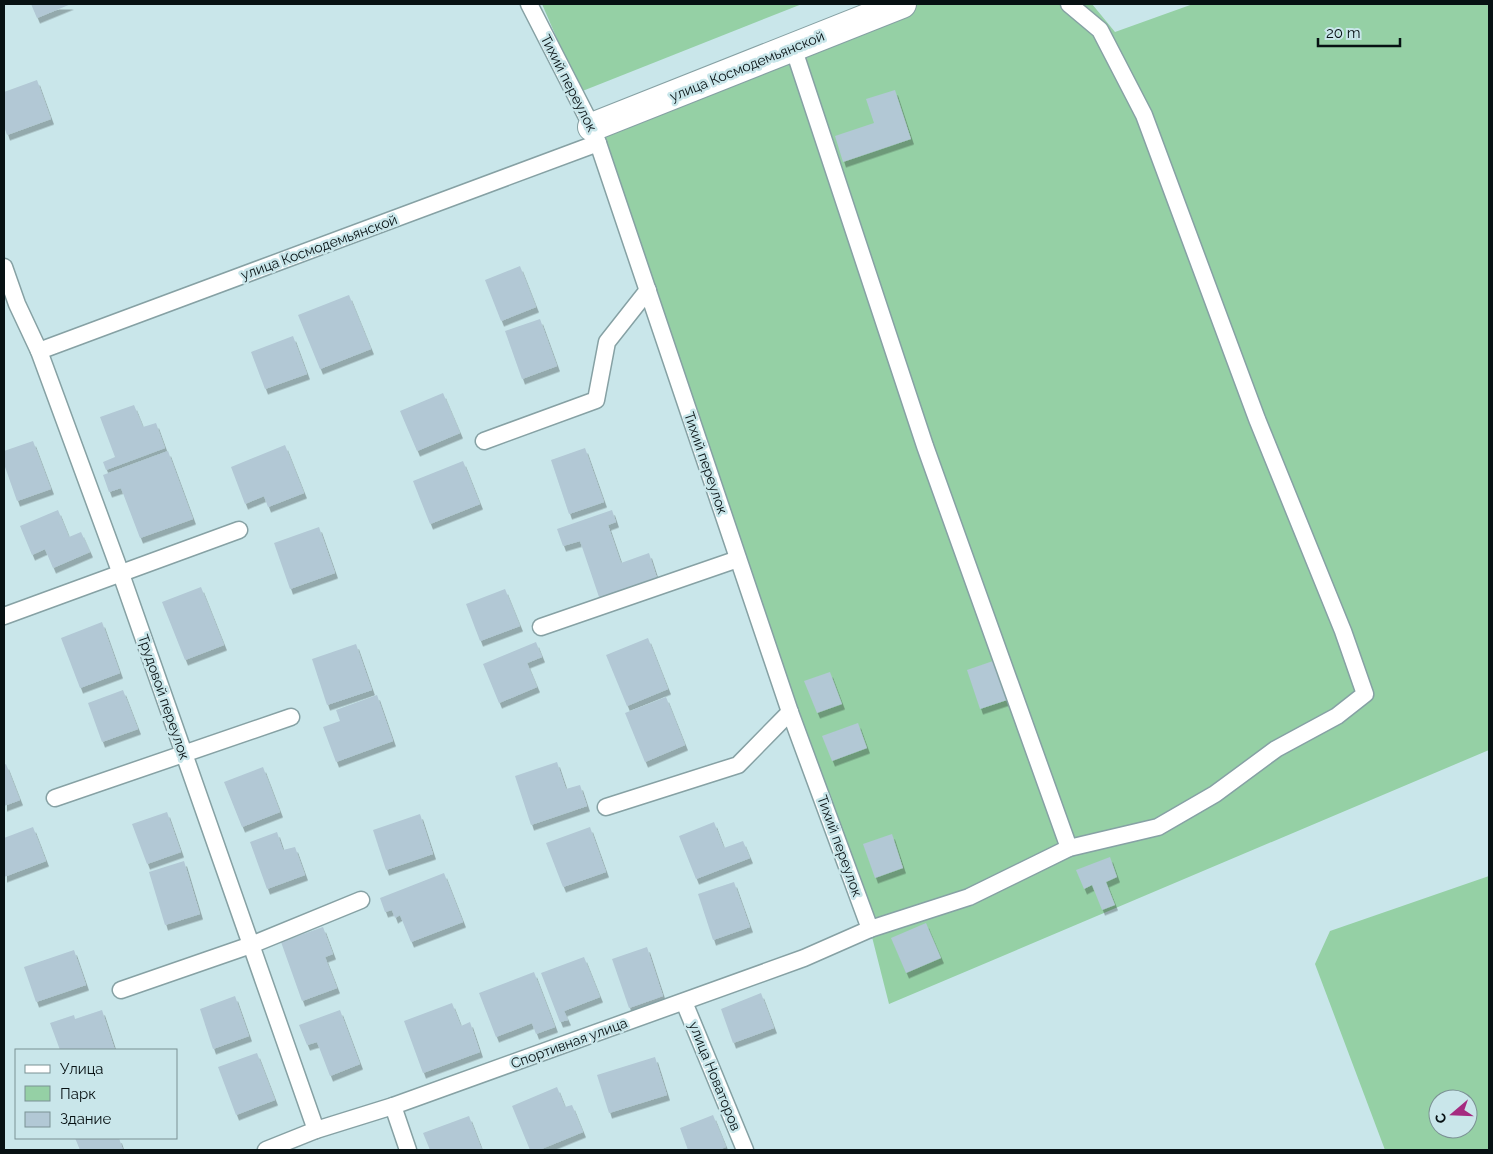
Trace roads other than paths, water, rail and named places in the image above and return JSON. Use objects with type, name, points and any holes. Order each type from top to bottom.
[{"type":"street","name":"улица Космодемьянской","points":[[595,135],[793,47],[902,4]]},
{"type":"lane","name":"Тихий переулок","points":[[529,4],[595,135],[790,712],[870,929]]},
{"type":"lane","name":"Спортивная улица","points":[[266,1150],[316,1130],[392,1106],[684,1002],[804,958],[870,929],[969,897],[1069,848],[1158,827],[1215,794],[1276,749],[1336,716],[1365,694],[1343,631],[1257,419],[1144,115],[1100,30],[1069,4]]},
{"type":"lane","points":[[793,47],[925,446],[1069,848]]},
{"type":"lane","name":"улица Космодемьянской","points":[[39,351],[595,135]]},
{"type":"lane","name":"Трудовой переулок","points":[[4,267],[11,306],[39,351],[121,574],[316,1130]]},
{"type":"lane","points":[[484,441],[596,400],[608,342],[648,290]]},
{"type":"lane","points":[[4,616],[239,530]]},
{"type":"lane","points":[[541,627],[738,559]]},
{"type":"lane","points":[[606,808],[738,765],[790,712]]},
{"type":"lane","points":[[55,798],[291,717]]},
{"type":"lane","points":[[121,990],[251,945],[361,900]]},
{"type":"lane","name":"улица Новаторов","points":[[684,1002],[745,1150]]},
{"type":"lane","points":[[392,1106],[408,1150]]}]
